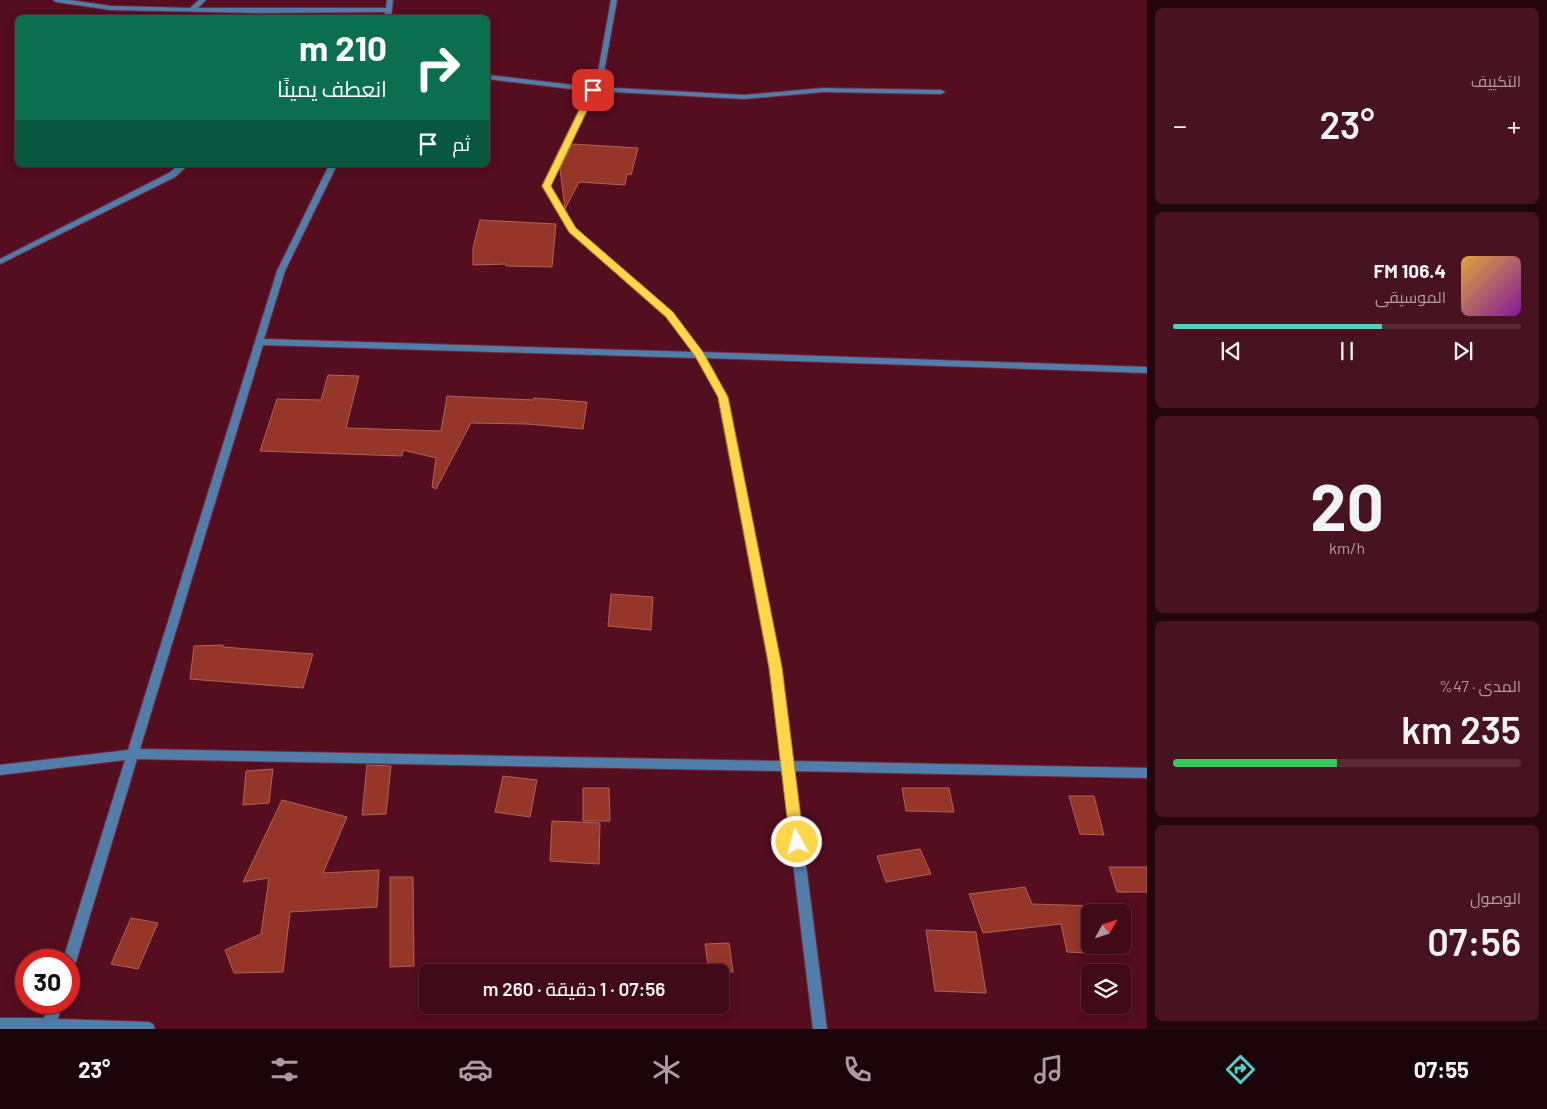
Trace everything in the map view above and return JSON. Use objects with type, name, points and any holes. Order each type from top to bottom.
[{"type":"street","points":[[56,0],[111,8],[388,14],[390,0]]},
{"type":"street","points":[[190,10],[203,0]]},
{"type":"street","points":[[614,0],[601,72],[546,186],[572,230],[669,314],[699,354],[723,397],[775,667],[820,1029]]},
{"type":"street","points":[[490,77],[593,90],[744,97],[822,90],[940,92]]},
{"type":"street","points":[[0,262],[172,175],[182,167]]},
{"type":"street","points":[[73,949],[281,271],[332,167]]},
{"type":"street","points":[[260,342],[699,354],[1147,370]]},
{"type":"street","points":[[0,770],[134,754],[788,768],[1147,773]]},
{"type":"street","points":[[49,1027],[53,1014]]},
{"type":"street","points":[[0,1025],[148,1029]]},
{"type":"building","points":[[572,144],[638,148],[631,175],[627,174],[625,185],[579,182],[565,209],[560,169]]},
{"type":"building","points":[[480,220],[556,224],[552,267],[506,266],[506,264],[473,265],[473,248]]},
{"type":"building","points":[[328,375],[359,376],[346,428],[441,431],[447,396],[533,400],[534,398],[587,402],[583,429],[527,424],[471,423],[436,489],[432,487],[436,458],[403,450],[402,456],[260,451],[277,399],[321,400]]},
{"type":"building","points":[[611,594],[653,597],[651,630],[608,626]]},
{"type":"building","points":[[223,645],[223,647],[313,654],[303,688],[190,679],[194,646]]},
{"type":"building","points":[[367,765],[391,766],[386,814],[362,815]]},
{"type":"building","points":[[273,769],[269,803],[243,805],[246,771]]},
{"type":"building","points":[[503,776],[537,780],[530,817],[495,812]]},
{"type":"building","points":[[583,788],[609,788],[610,821],[583,821]]},
{"type":"building","points":[[902,788],[949,788],[954,812],[906,811]]},
{"type":"building","points":[[1069,796],[1094,796],[1104,835],[1080,834]]},
{"type":"building","points":[[282,800],[347,817],[323,873],[379,870],[377,907],[290,912],[283,972],[234,973],[225,950],[261,934],[269,878],[243,882]]},
{"type":"building","points":[[552,821],[600,823],[599,864],[550,861]]},
{"type":"building","points":[[920,849],[931,874],[886,882],[877,856]]},
{"type":"building","points":[[1109,867],[1147,867],[1147,892],[1117,892]]},
{"type":"building","points":[[390,877],[413,877],[414,966],[390,967]]},
{"type":"building","points":[[1025,887],[1032,904],[1081,906],[1081,953],[1067,952],[1061,924],[983,933],[969,894]]},
{"type":"building","points":[[131,918],[158,923],[138,969],[111,964]]},
{"type":"building","points":[[926,930],[976,932],[986,993],[935,991]]},
{"type":"building","points":[[729,943],[733,972],[729,972],[729,964],[708,964],[705,944]]},
{"type":"route","points":[[593,90],[546,186],[572,230],[669,314],[699,354],[723,397],[775,667],[797,842]]}]
